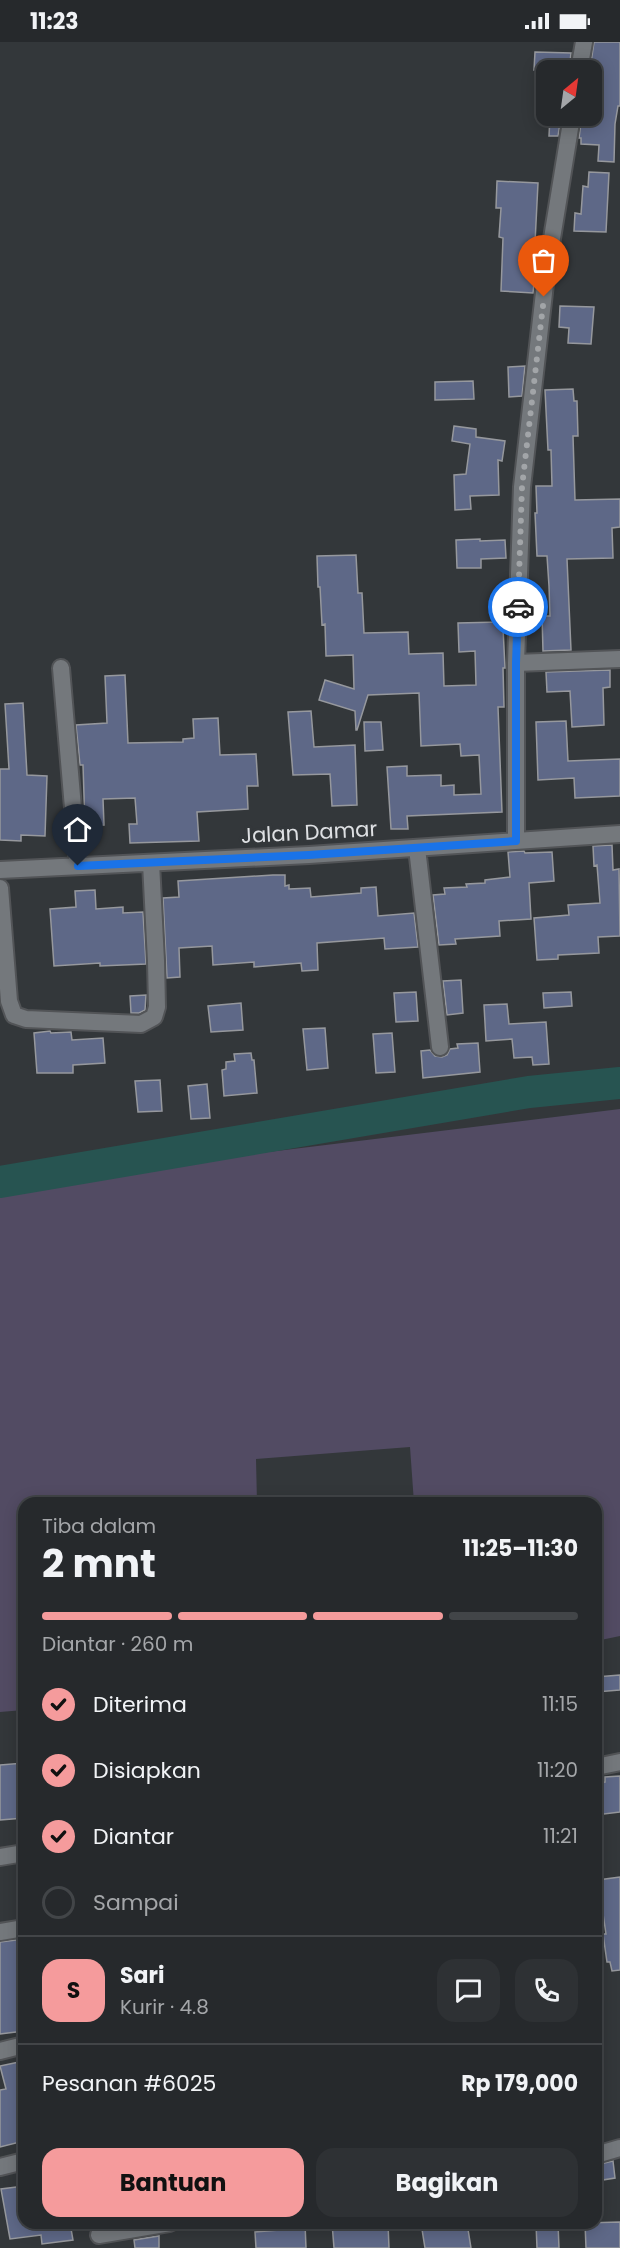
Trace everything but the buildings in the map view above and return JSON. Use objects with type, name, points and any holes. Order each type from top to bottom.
[{"type":"street","points":[[581,60],[584,42]]},
{"type":"street","points":[[516,841],[516,663],[522,487],[546,275],[570,126]]},
{"type":"street","points":[[516,663],[620,659]]},
{"type":"street","points":[[61,668],[78,866]]},
{"type":"street","name":"Jalan Damar","points":[[0,870],[417,848],[620,834]]},
{"type":"street","points":[[417,848],[440,1047]]},
{"type":"street","points":[[0,888],[9,1001],[14,1015],[26,1019],[141,1024],[154,1017],[157,1007],[151,863]]},
{"type":"street","points":[[602,1766],[620,1762]]},
{"type":"street","points":[[0,1857],[18,1853]]},
{"type":"street","points":[[0,1932],[18,1929]]},
{"type":"street","points":[[0,2051],[18,2046]]},
{"type":"street","points":[[602,2154],[620,2148]]},
{"type":"street","points":[[0,2167],[18,2162]]},
{"type":"street","points":[[99,2235],[132,2229]]},
{"type":"shaded area","points":[[620,1109],[620,1636],[602,1640],[602,1497],[414,1497],[410,1447],[256,1459],[257,1497],[18,1497],[18,1710],[0,1712],[0,1185]]},
{"type":"waterway","points":[[0,1182],[529,1092],[620,1083]]},
{"type":"way so far","points":[[518,607],[522,487],[544,297]]},
{"type":"route","points":[[78,866],[309,855],[516,841],[518,607]]}]
